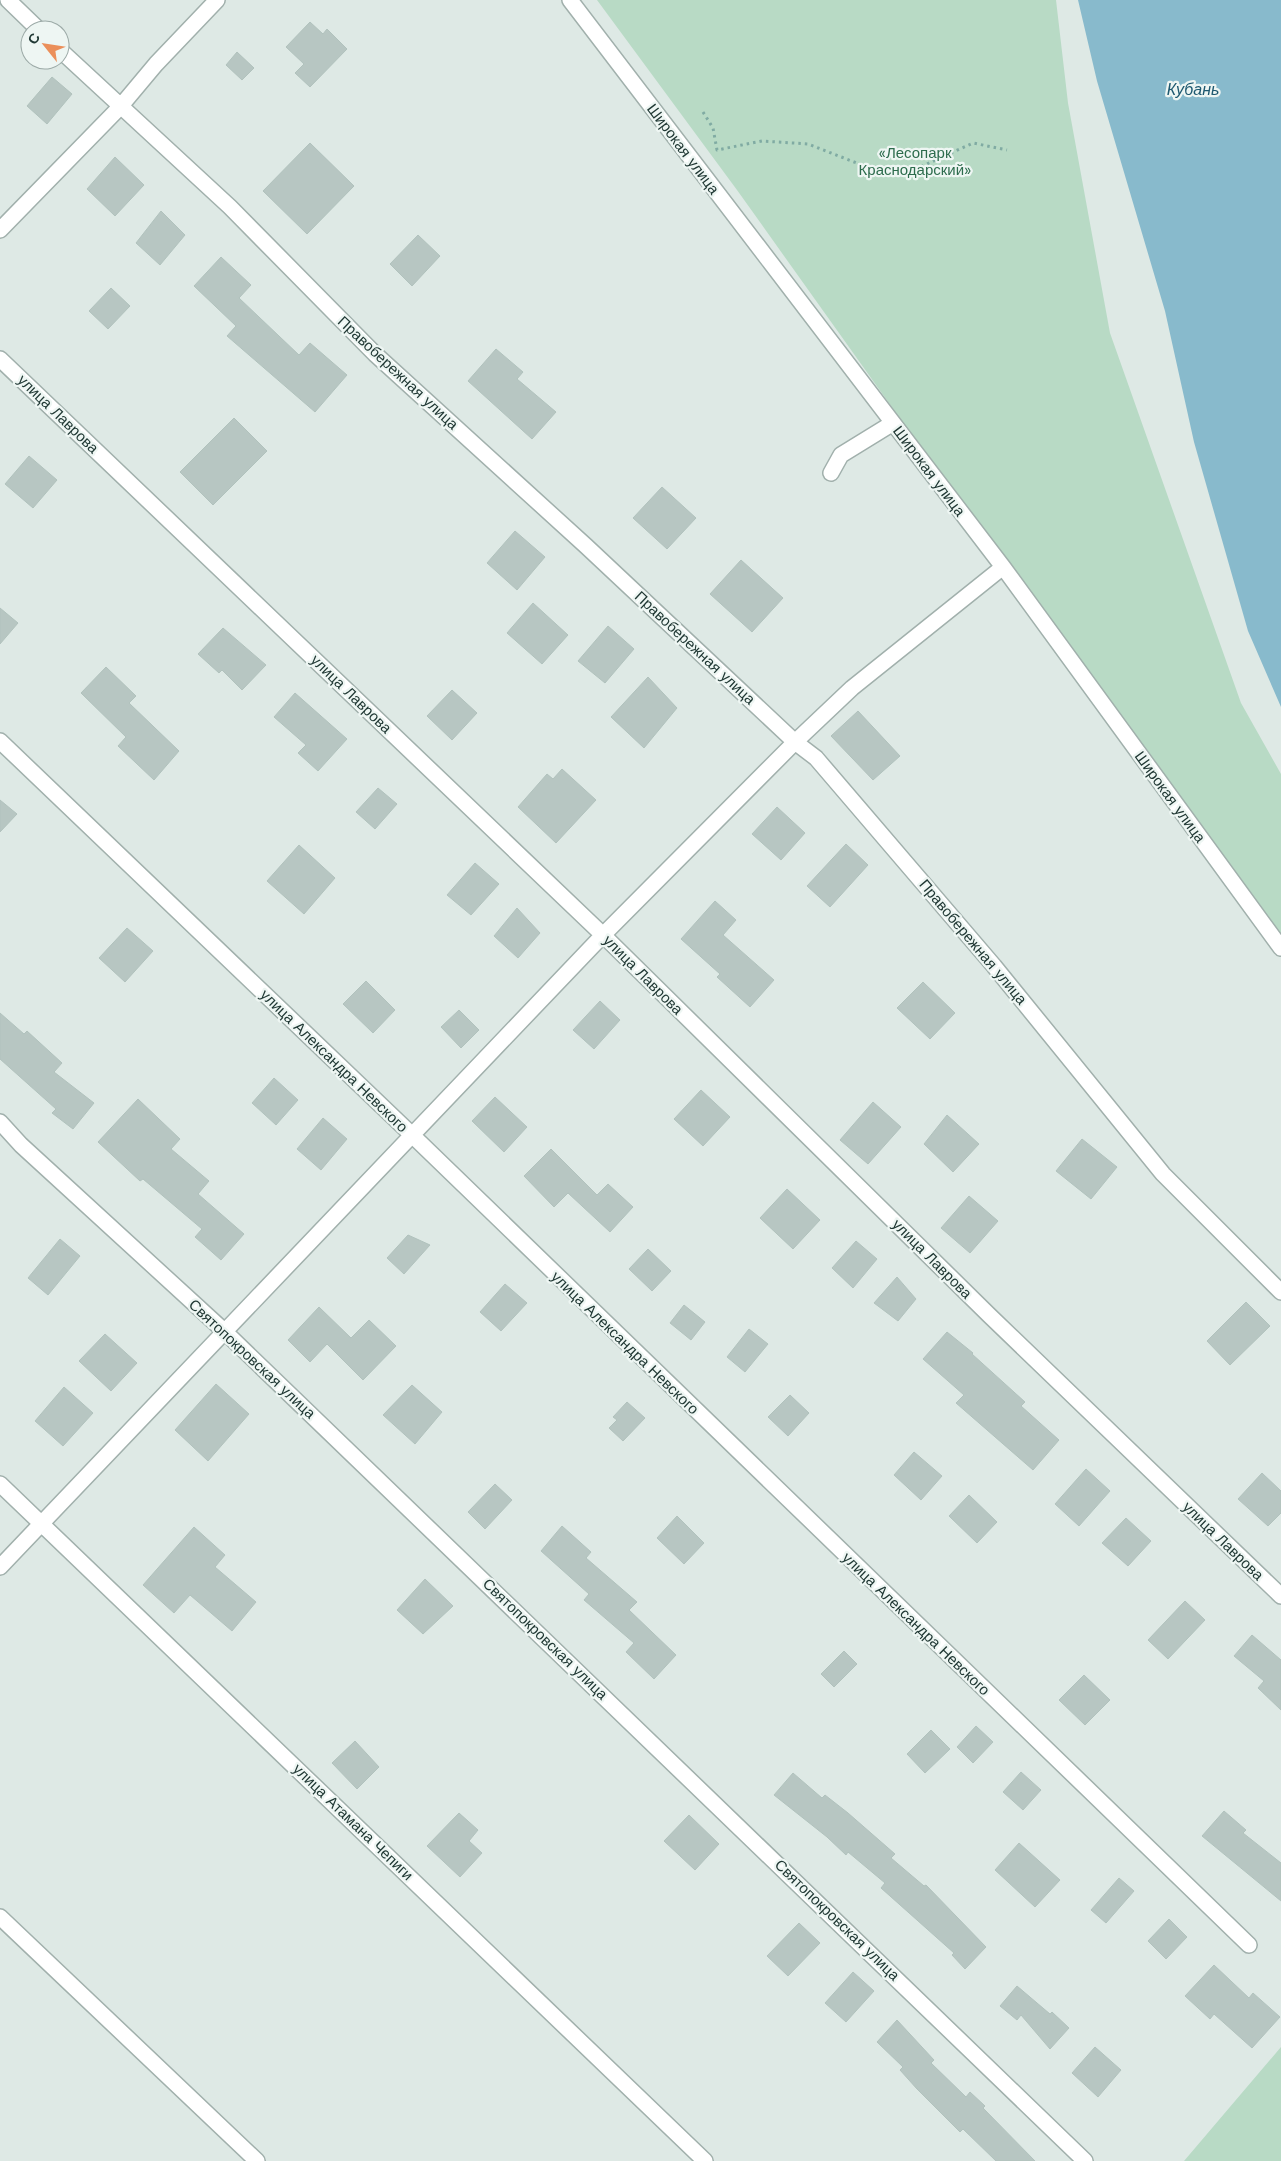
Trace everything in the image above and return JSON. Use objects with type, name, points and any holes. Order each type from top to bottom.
[{"type":"street","points":[[8,0],[29,20]]},
{"type":"street","points":[[0,230],[120,107],[156,64],[217,0]]},
{"type":"street","name":"Широкая улица","points":[[570,0],[1003,567],[1281,948]]},
{"type":"street","name":"Правобережная улица","points":[[70,60],[230,207],[375,354],[579,539],[795,742],[816,758],[988,958],[1163,1174],[1281,1292]]},
{"type":"street","name":"улица Лаврова","points":[[0,359],[602,935],[989,1316],[1281,1596]]},
{"type":"street","points":[[831,473],[841,455],[893,423]]},
{"type":"street","points":[[0,1567],[223,1330],[602,935],[795,742],[852,688],[1003,567]]},
{"type":"street","name":"улица Александра Невского","points":[[0,741],[411,1134],[1249,1945]]},
{"type":"street","name":"Святопокровская улица","points":[[0,1122],[21,1144],[223,1330],[1085,2161]]},
{"type":"street","name":"улица Атамана Чепиги","points":[[0,1484],[705,2161]]},
{"type":"street","points":[[0,1917],[257,2161]]},
{"type":"path","points":[[703,112],[713,128],[717,150],[762,141],[808,144],[872,169],[903,175],[973,144],[1007,150]]},
{"type":"green space","name":"«Лесопарк Краснодарский»","points":[[597,0],[1056,0],[1068,103],[1110,333],[1241,703],[1281,774],[1281,953],[737,190]]},
{"type":"green space","points":[[1281,2047],[1281,2161],[1184,2161]]},
{"type":"water","name":"Кубань","points":[[1078,0],[1281,0],[1281,707],[1248,631],[1194,442],[1165,311],[1097,81]]},
{"type":"building","points":[[310,22],[323,34],[327,29],[347,49],[310,87],[295,73],[304,64],[286,47]]},
{"type":"building","points":[[237,52],[254,68],[242,80],[226,65]]},
{"type":"building","points":[[52,77],[72,94],[47,124],[27,106]]},
{"type":"building","points":[[310,143],[354,186],[307,234],[263,191]]},
{"type":"building","points":[[115,157],[144,185],[115,216],[87,189]]},
{"type":"building","points":[[161,211],[185,235],[160,265],[136,243]]},
{"type":"building","points":[[418,235],[440,256],[412,286],[390,264]]},
{"type":"building","points":[[221,257],[251,285],[239,298],[299,355],[310,343],[347,375],[315,412],[227,336],[236,326],[194,286]]},
{"type":"building","points":[[111,288],[130,306],[108,329],[89,311]]},
{"type":"building","points":[[496,349],[523,372],[517,379],[556,412],[532,439],[468,381]]},
{"type":"building","points":[[234,418],[267,451],[213,505],[180,472]]},
{"type":"building","points":[[29,456],[57,480],[33,508],[5,484]]},
{"type":"building","points":[[662,487],[696,518],[667,549],[633,518]]},
{"type":"building","points":[[515,531],[545,557],[517,590],[487,563]]},
{"type":"building","points":[[741,560],[783,598],[752,632],[710,594]]},
{"type":"building","points":[[533,603],[568,635],[542,664],[507,633]]},
{"type":"building","points":[[0,608],[18,623],[0,644]]},
{"type":"building","points":[[608,626],[634,649],[605,683],[578,661]]},
{"type":"building","points":[[223,628],[266,665],[242,690],[222,670],[219,673],[198,654]]},
{"type":"building","points":[[106,667],[136,696],[129,703],[179,751],[154,780],[118,746],[126,737],[81,693]]},
{"type":"building","points":[[648,677],[677,708],[644,748],[611,717]]},
{"type":"building","points":[[452,690],[477,713],[452,740],[427,716]]},
{"type":"building","points":[[295,693],[347,739],[318,771],[298,753],[306,745],[274,717]]},
{"type":"building","points":[[858,711],[900,756],[873,780],[831,736]]},
{"type":"building","points":[[562,769],[596,800],[556,843],[518,807],[547,774],[553,779]]},
{"type":"building","points":[[378,788],[397,804],[375,829],[356,812]]},
{"type":"building","points":[[0,800],[17,814],[0,832]]},
{"type":"building","points":[[777,807],[805,833],[781,860],[752,834]]},
{"type":"building","points":[[846,844],[868,865],[830,907],[807,886]]},
{"type":"building","points":[[299,845],[335,878],[304,914],[267,881]]},
{"type":"building","points":[[475,863],[499,884],[471,915],[447,895]]},
{"type":"building","points":[[715,901],[736,920],[723,935],[774,980],[750,1007],[717,977],[720,974],[681,939]]},
{"type":"building","points":[[517,908],[540,933],[518,958],[494,936]]},
{"type":"building","points":[[127,928],[153,951],[125,982],[99,958]]},
{"type":"building","points":[[366,981],[395,1010],[373,1033],[343,1004]]},
{"type":"building","points":[[923,982],[955,1013],[930,1039],[897,1008]]},
{"type":"building","points":[[600,1001],[620,1020],[594,1049],[573,1030]]},
{"type":"building","points":[[459,1010],[479,1030],[461,1048],[441,1027]]},
{"type":"building","points":[[0,1013],[24,1034],[27,1031],[62,1063],[54,1072],[94,1103],[73,1129],[52,1113],[56,1109],[0,1059]]},
{"type":"building","points":[[274,1078],[298,1100],[276,1125],[252,1103]]},
{"type":"building","points":[[701,1090],[730,1117],[703,1146],[674,1119]]},
{"type":"building","points":[[495,1097],[527,1127],[504,1152],[472,1121]]},
{"type":"building","points":[[138,1099],[180,1139],[171,1149],[209,1181],[198,1194],[244,1234],[221,1260],[195,1237],[202,1229],[143,1179],[140,1181],[98,1142]]},
{"type":"building","points":[[873,1102],[901,1127],[868,1164],[840,1140]]},
{"type":"building","points":[[947,1115],[979,1144],[953,1172],[924,1144]]},
{"type":"building","points":[[323,1118],[347,1139],[321,1170],[297,1149]]},
{"type":"building","points":[[1082,1139],[1117,1167],[1091,1199],[1056,1171]]},
{"type":"building","points":[[551,1149],[597,1195],[608,1184],[633,1207],[610,1232],[568,1193],[554,1207],[524,1176]]},
{"type":"building","points":[[787,1189],[820,1220],[793,1249],[760,1218]]},
{"type":"building","points":[[969,1196],[998,1221],[970,1253],[941,1228]]},
{"type":"building","points":[[408,1235],[430,1245],[404,1274],[387,1258]]},
{"type":"building","points":[[60,1239],[80,1256],[48,1295],[28,1278]]},
{"type":"building","points":[[856,1241],[877,1259],[853,1288],[832,1268]]},
{"type":"building","points":[[648,1249],[671,1271],[652,1291],[629,1269]]},
{"type":"building","points":[[897,1277],[916,1299],[898,1321],[874,1303]]},
{"type":"building","points":[[505,1284],[527,1303],[501,1331],[480,1312]]},
{"type":"building","points":[[1246,1302],[1270,1326],[1230,1365],[1207,1341]]},
{"type":"building","points":[[684,1305],[705,1322],[691,1340],[670,1323]]},
{"type":"building","points":[[319,1307],[351,1338],[369,1320],[396,1346],[363,1380],[327,1344],[310,1362],[288,1340]]},
{"type":"building","points":[[749,1329],[768,1344],[745,1372],[727,1357]]},
{"type":"building","points":[[947,1332],[973,1353],[1025,1402],[1021,1406],[1059,1440],[1033,1470],[956,1403],[964,1395],[923,1359]]},
{"type":"building","points":[[105,1334],[137,1363],[111,1391],[79,1361]]},
{"type":"building","points":[[216,1384],[249,1414],[208,1461],[175,1430]]},
{"type":"building","points":[[412,1385],[442,1412],[415,1444],[383,1415]]},
{"type":"building","points":[[64,1387],[93,1413],[63,1446],[35,1421]]},
{"type":"building","points":[[790,1395],[809,1413],[788,1436],[768,1417]]},
{"type":"building","points":[[627,1402],[645,1418],[623,1441],[609,1428],[617,1420],[613,1417]]},
{"type":"building","points":[[914,1452],[942,1476],[921,1500],[894,1475]]},
{"type":"building","points":[[1086,1469],[1110,1491],[1079,1526],[1055,1504]]},
{"type":"building","points":[[1262,1473],[1281,1491],[1281,1513],[1268,1526],[1238,1499]]},
{"type":"building","points":[[495,1484],[512,1500],[485,1529],[468,1512]]},
{"type":"building","points":[[969,1495],[997,1522],[977,1543],[949,1516]]},
{"type":"building","points":[[677,1516],[704,1543],[684,1564],[657,1538]]},
{"type":"building","points":[[1126,1518],[1151,1541],[1128,1566],[1102,1543]]},
{"type":"building","points":[[562,1526],[591,1552],[586,1558],[637,1602],[629,1610],[676,1655],[654,1679],[626,1652],[634,1643],[584,1600],[589,1594],[541,1551]]},
{"type":"building","points":[[194,1527],[225,1555],[215,1567],[256,1602],[232,1631],[190,1595],[174,1613],[143,1585]]},
{"type":"building","points":[[425,1579],[453,1606],[423,1634],[397,1610]]},
{"type":"building","points":[[1185,1601],[1205,1620],[1168,1659],[1148,1640]]},
{"type":"building","points":[[1252,1635],[1281,1660],[1281,1710],[1258,1688],[1264,1681],[1234,1656]]},
{"type":"building","points":[[844,1651],[857,1664],[834,1687],[821,1674]]},
{"type":"building","points":[[1084,1675],[1110,1700],[1085,1725],[1059,1700]]},
{"type":"building","points":[[976,1726],[993,1742],[973,1763],[957,1747]]},
{"type":"building","points":[[931,1730],[950,1749],[925,1773],[907,1754]]},
{"type":"building","points":[[355,1741],[379,1767],[357,1789],[332,1763]]},
{"type":"building","points":[[1021,1772],[1041,1790],[1023,1810],[1003,1792]]},
{"type":"building","points":[[793,1773],[822,1798],[825,1795],[848,1813],[895,1854],[891,1858],[924,1886],[926,1885],[986,1947],[965,1969],[952,1955],[954,1953],[881,1888],[885,1883],[848,1852],[846,1855],[827,1837],[774,1795]]},
{"type":"building","points":[[1224,1811],[1246,1830],[1243,1833],[1281,1863],[1281,1901],[1202,1836]]},
{"type":"building","points":[[459,1813],[478,1830],[469,1841],[482,1853],[460,1877],[427,1846]]},
{"type":"building","points":[[689,1815],[719,1844],[695,1870],[664,1841]]},
{"type":"building","points":[[1019,1843],[1060,1880],[1035,1907],[995,1870]]},
{"type":"building","points":[[1119,1878],[1134,1891],[1106,1923],[1091,1910]]},
{"type":"building","points":[[1169,1919],[1187,1937],[1166,1959],[1148,1941]]},
{"type":"building","points":[[799,1923],[820,1943],[788,1976],[767,1956]]},
{"type":"building","points":[[1214,1965],[1249,1998],[1253,1993],[1280,2017],[1252,2048],[1214,2014],[1210,2019],[1185,1996]]},
{"type":"building","points":[[853,1972],[874,1991],[846,2022],[825,2003]]},
{"type":"building","points":[[1017,1986],[1050,2014],[1052,2012],[1069,2028],[1050,2049],[1021,2015],[1017,2020],[1000,2006]]},
{"type":"building","points":[[897,2020],[934,2060],[931,2063],[966,2097],[970,2092],[985,2106],[983,2108],[1035,2161],[996,2161],[963,2129],[960,2132],[917,2089],[900,2070],[903,2067],[877,2042]]},
{"type":"building","points":[[1095,2047],[1121,2070],[1098,2097],[1072,2073]]}]
